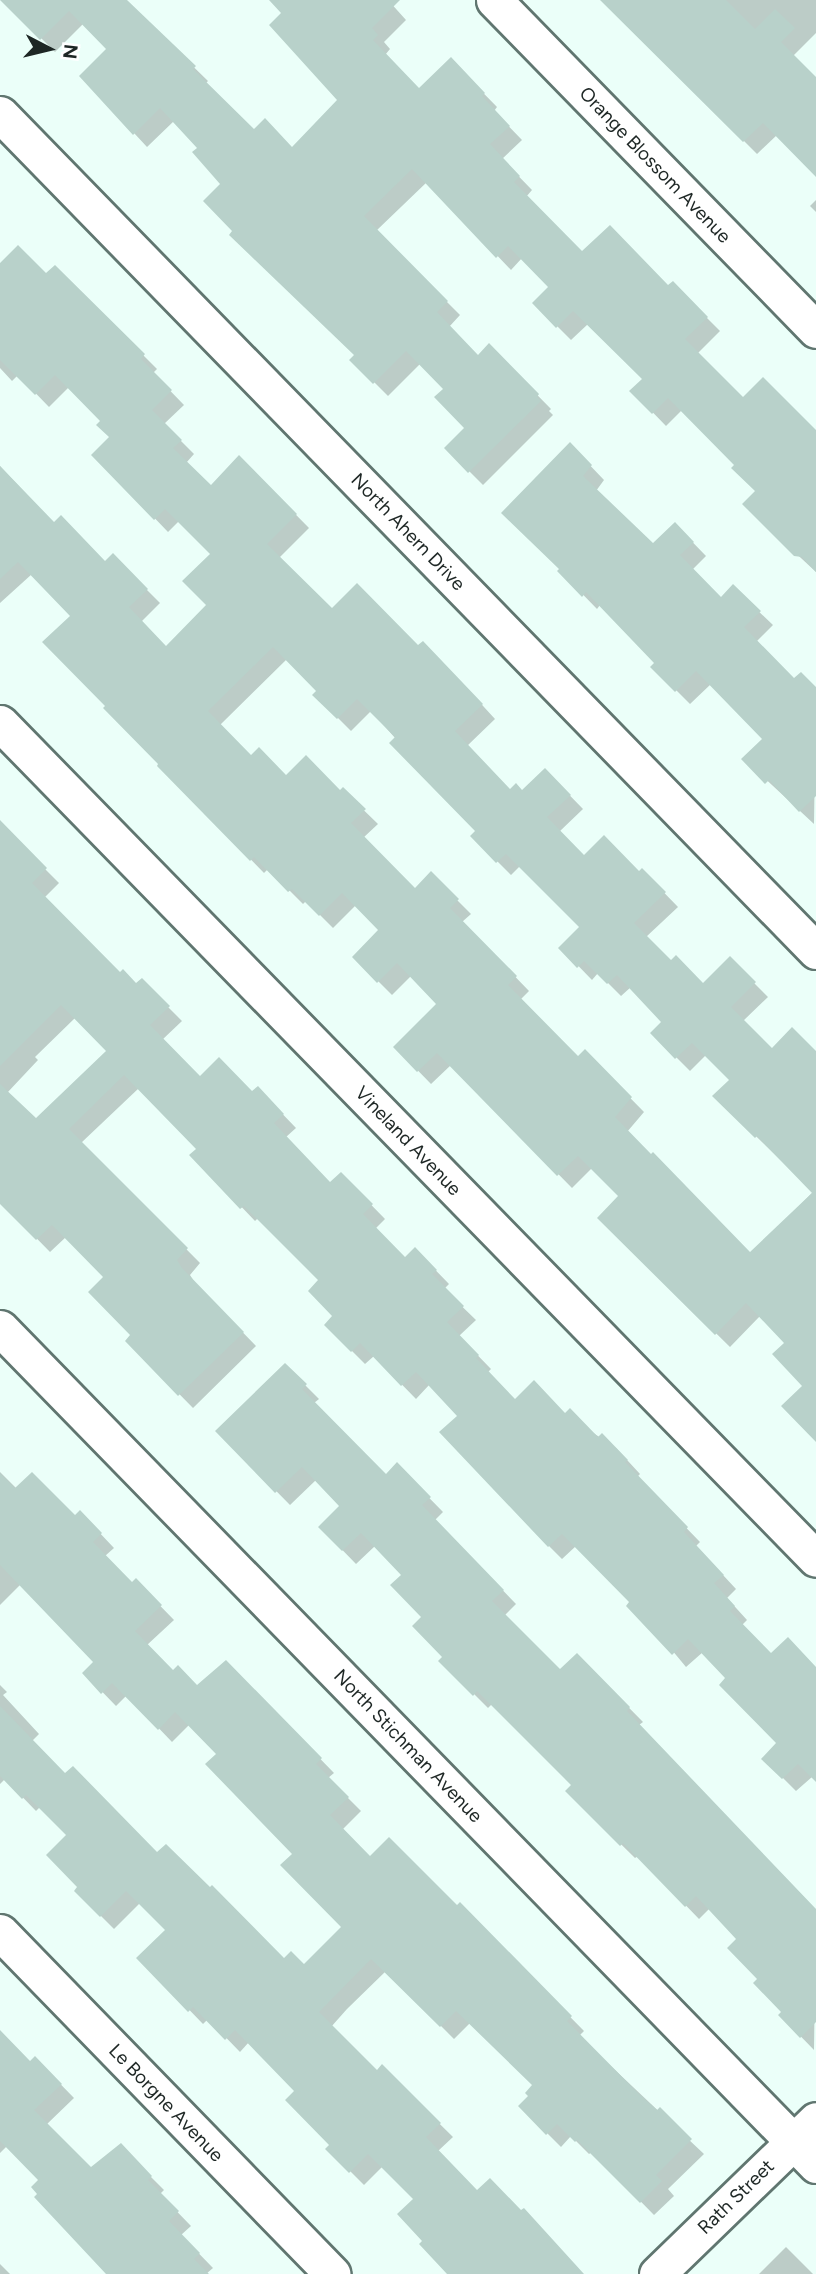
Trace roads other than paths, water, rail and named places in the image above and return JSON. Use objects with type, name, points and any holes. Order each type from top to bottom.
[{"type":"street","name":"Orange Blossom Avenue","points":[[494,0],[816,330]]},
{"type":"street","name":"North Ahern Drive","points":[[0,114],[816,951]]},
{"type":"street","name":"Vineland Avenue","points":[[0,723],[816,1559]]},
{"type":"street","name":"North Stichman Avenue","points":[[0,1328],[808,2142]]},
{"type":"street","name":"Le Borgne Avenue","points":[[0,1932],[333,2274]]},
{"type":"street","name":"Rath Street","points":[[657,2274],[808,2142]]}]
